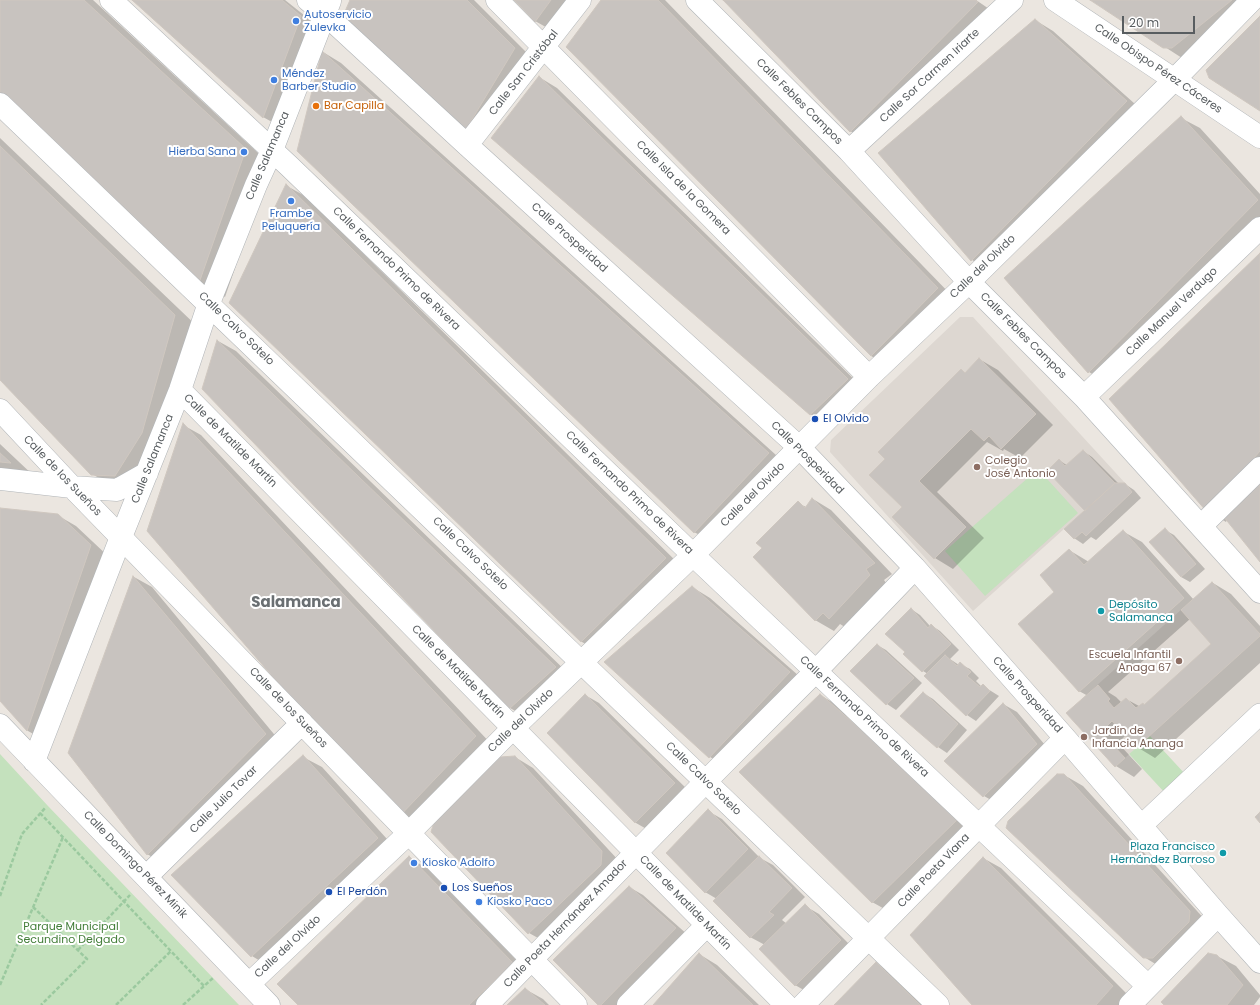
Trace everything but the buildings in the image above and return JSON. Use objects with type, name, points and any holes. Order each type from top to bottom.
[{"type":"street","name":"Calle Fernando Primo de Rivera","points":[[111,0],[272,150],[693,555],[1148,986]]},
{"type":"street","name":"Calle Prosperidad","points":[[308,0],[328,7],[467,146],[800,448],[915,568],[1260,962]]},
{"type":"street","name":"Calle Isla de la Gomera","points":[[497,0],[869,377]]},
{"type":"street","name":"Calle San Cristóbal","points":[[467,146],[580,0]]},
{"type":"street","name":"Calle Febles Campos","points":[[697,0],[849,151],[969,282],[1084,397],[1260,592]]},
{"type":"street","name":"Calle Sor Carmen Iriarte","points":[[849,151],[1012,0]]},
{"type":"street","name":"Calle Obispo Pérez Cáceres","points":[[1055,0],[1260,138]]},
{"type":"street","name":"Calle del Olvido","points":[[249,984],[409,833],[513,728],[693,555],[869,377],[969,282],[1174,80],[1252,0]]},
{"type":"street","name":"Calle Salamanca","points":[[34,760],[180,390],[209,303],[256,185],[272,150],[328,7]]},
{"type":"street","name":"Calle Calvo Sotelo","points":[[0,104],[209,303],[938,1005]]},
{"type":"street","name":"Calle Manuel Verdugo","points":[[1084,397],[1260,228]]},
{"type":"street","name":"Calle de Matilde Martín","points":[[180,390],[786,1005]]},
{"type":"street","name":"Calle de los Sueños","points":[[0,410],[72,487],[576,1005]]},
{"type":"street","points":[[1201,526],[1260,468]]},
{"type":"street","points":[[0,479],[72,487],[117,490],[147,474]]},
{"type":"street","name":"Calle Poeta Hernández Amador","points":[[487,1005],[636,852],[816,671],[915,568]]},
{"type":"street","points":[[1141,826],[1260,714]]},
{"type":"street","name":"Calle Julio Tovar","points":[[146,877],[302,723]]},
{"type":"street","name":"Calle Domingo Pérez Minik","points":[[0,725],[269,1005]]},
{"type":"street","name":"Calle Poeta Viana","points":[[803,1005],[1065,738]]},
{"type":"street","points":[[1130,1005],[1218,915]]},
{"type":"street","points":[[628,1005],[707,925]]},
{"type":"path","points":[[0,896],[22,834],[62,789]]},
{"type":"path","points":[[40,813],[204,986]]},
{"type":"path","points":[[0,985],[62,837]]},
{"type":"path","points":[[78,950],[124,901]]},
{"type":"path","points":[[33,907],[87,959],[41,1005]]},
{"type":"path","points":[[116,1005],[171,951]]},
{"type":"path","points":[[183,1005],[229,963]]},
{"type":"shaded area","name":"Colegio José Antonio","points":[[960,317],[973,317],[1125,483],[1064,529],[973,611],[830,452],[831,440]]},
{"type":"shaded area","name":"Escuela Infantil Anaga 67","points":[[1212,582],[1260,634],[1260,636],[1115,767],[1066,713]]},
{"type":"green space","points":[[1038,469],[1078,513],[985,596],[945,551]]},
{"type":"green space","points":[[1150,736],[1186,775],[1165,793],[1129,754]]},
{"type":"green space","name":"Parque Municipal Secundino Delgado","points":[[0,754],[48,806],[239,1005],[0,1005]]},
{"type":"place","name":"Autoservicio Zulevka","points":[[296,21]]},
{"type":"place","name":"Méndez Barber Studio","points":[[274,80]]},
{"type":"place","name":"Bar Capilla","points":[[316,106]]},
{"type":"place","name":"Hierba Sana","points":[[244,152]]},
{"type":"place","name":"Frambe Peluquería","points":[[291,201]]},
{"type":"place","name":"El Olvido","points":[[815,419]]},
{"type":"place","name":"Colegio José Antonio","points":[[977,467]]},
{"type":"place","name":"Depósito Salamanca","points":[[1101,611]]},
{"type":"place","name":"Escuela Infantil Anaga 67","points":[[1179,661]]},
{"type":"place","name":"Jardín de Infancia Ananga","points":[[1084,737]]},
{"type":"place","name":"Plaza Francisco Hernández Barroso","points":[[1223,853]]},
{"type":"place","name":"Kiosko Adolfo","points":[[414,863]]},
{"type":"place","name":"Los Sueños","points":[[444,888]]},
{"type":"place","name":"El Perdón","points":[[329,892]]},
{"type":"place","name":"Kiosko Paco","points":[[479,902]]},
{"type":"district","name":"Salamanca","points":[[296,603]]}]
